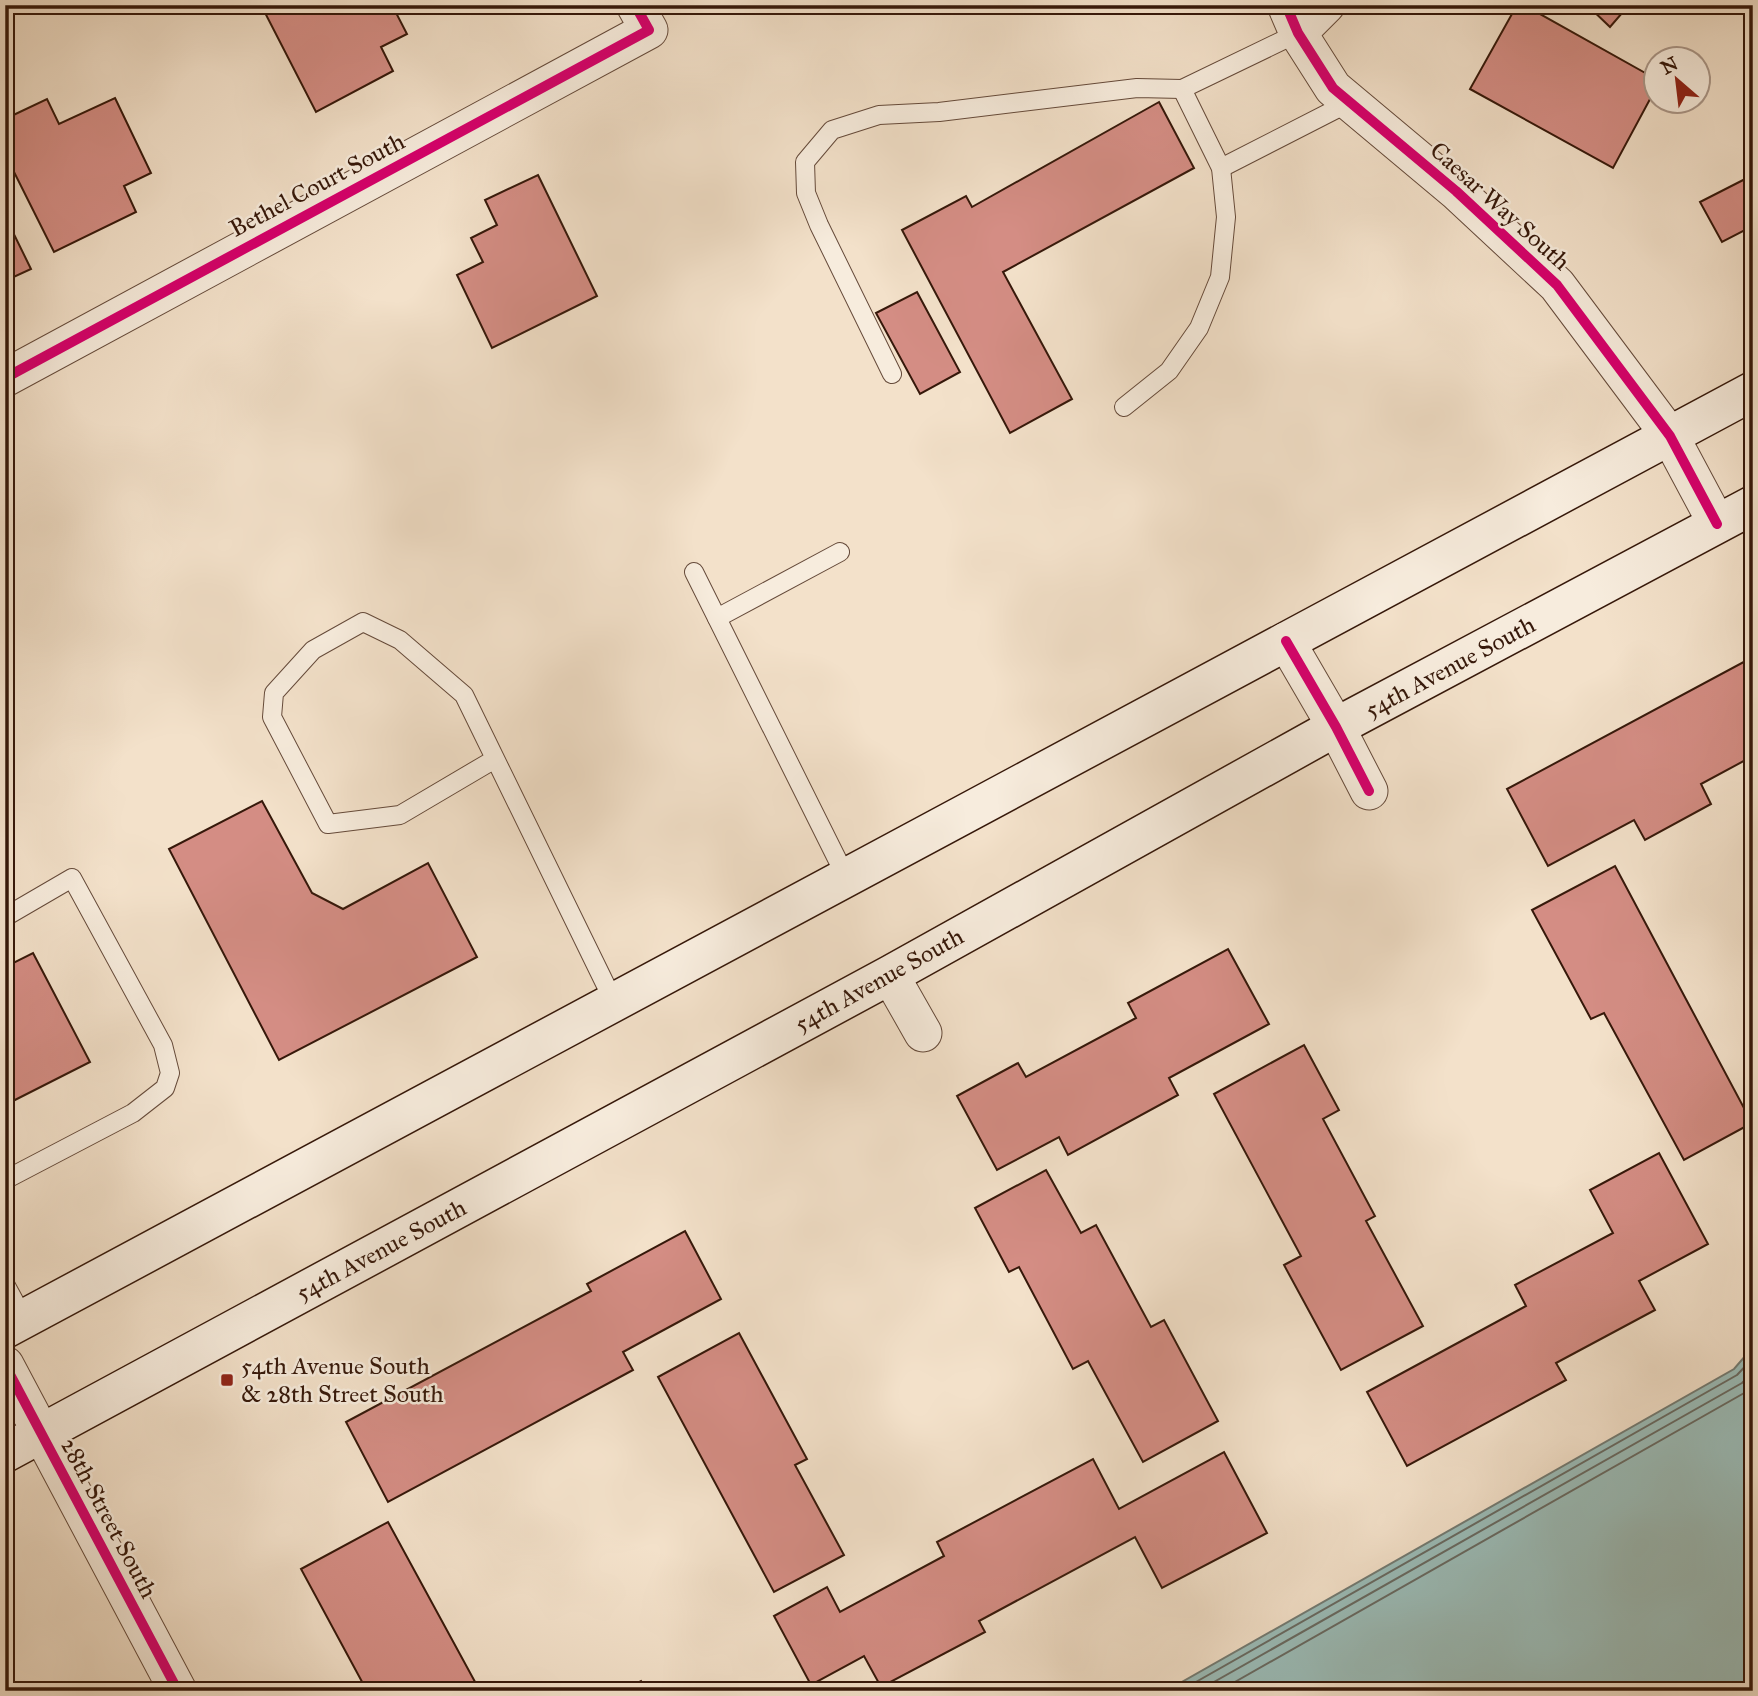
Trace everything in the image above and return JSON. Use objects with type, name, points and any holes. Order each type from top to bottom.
[{"type":"main road","points":[[15,1324],[1753,391]]},
{"type":"main road","name":"54th Avenue South","points":[[5,1453],[890,975],[1336,727],[1753,505]]},
{"type":"street","points":[[1292,19],[1326,5]]},
{"type":"street","name":"Bethel Court South","points":[[5,378],[642,18]]},
{"type":"street","name":"Caesar Way South","points":[[1292,19],[1333,88],[1456,191],[1557,285],[1670,436],[1717,524]]},
{"type":"street","points":[[1286,641],[1336,727],[1369,791]]},
{"type":"street","points":[[890,975],[923,1033]]},
{"type":"street","name":"28th Street South","points":[[5,1364],[178,1691]]},
{"type":"lane","points":[[892,374],[806,193],[805,162],[832,130],[879,115],[939,111],[1137,88],[1182,89],[1292,19]]},
{"type":"lane","points":[[1124,407],[1169,371],[1199,328],[1220,277],[1226,217],[1220,168],[1182,89]]},
{"type":"lane","points":[[1220,168],[1350,102]]},
{"type":"lane","points":[[717,618],[840,552]]},
{"type":"lane","points":[[694,572],[846,877]]},
{"type":"lane","points":[[495,759],[400,815],[328,824],[272,717],[274,693],[313,650],[363,622],[400,640],[464,695],[614,1002]]},
{"type":"lane","points":[[5,917],[72,878],[163,1045],[170,1073],[165,1088],[133,1114],[5,1180]]},
{"type":"lane","points":[[5,1284],[15,1324]]},
{"type":"water","points":[[1753,1347],[1753,1686],[1747,1691],[1166,1691],[1734,1369]]},
{"type":"building","points":[[261,5],[392,5],[407,34],[381,47],[393,71],[316,112]]},
{"type":"building","points":[[1517,5],[1524,5],[1642,71],[1642,114],[1613,168],[1470,89]]},
{"type":"building","points":[[1587,5],[1629,5],[1610,27]]},
{"type":"building","points":[[115,98],[151,173],[124,186],[136,212],[54,252],[5,154],[5,119],[47,99],[59,124]]},
{"type":"building","points":[[1159,102],[1194,168],[1003,272],[1072,399],[1010,433],[902,230],[966,196],[972,207]]},
{"type":"building","points":[[538,175],[597,296],[492,348],[457,275],[483,262],[471,238],[497,225],[485,200]]},
{"type":"building","points":[[1753,175],[1753,226],[1722,242],[1700,202]]},
{"type":"building","points":[[5,216],[31,269],[5,281]]},
{"type":"building","points":[[917,292],[960,372],[920,394],[876,313]]},
{"type":"building","points":[[1753,657],[1753,756],[1701,784],[1711,804],[1645,840],[1634,820],[1548,866],[1507,789]]},
{"type":"building","points":[[262,801],[312,893],[343,909],[428,863],[477,957],[279,1060],[169,849]]},
{"type":"building","points":[[1615,866],[1752,1123],[1684,1160],[1604,1013],[1591,1019],[1532,910]]},
{"type":"building","points":[[1228,949],[1269,1024],[1169,1078],[1178,1095],[1068,1155],[1059,1137],[997,1170],[957,1096],[1018,1063],[1026,1077],[1136,1018],[1128,1003]]},
{"type":"building","points":[[33,953],[90,1062],[5,1105],[5,967]]},
{"type":"building","points":[[1304,1045],[1339,1110],[1323,1119],[1375,1216],[1366,1221],[1423,1326],[1341,1370],[1284,1265],[1301,1256],[1214,1094]]},
{"type":"building","points":[[1659,1153],[1708,1244],[1639,1281],[1655,1310],[1556,1363],[1566,1380],[1407,1466],[1367,1392],[1526,1306],[1515,1285],[1613,1233],[1590,1190]]},
{"type":"building","points":[[1046,1170],[1081,1233],[1096,1225],[1151,1327],[1164,1320],[1218,1421],[1143,1462],[1088,1361],[1073,1369],[1019,1267],[1009,1272],[975,1208]]},
{"type":"building","points":[[685,1231],[721,1299],[623,1352],[633,1370],[388,1502],[346,1422],[591,1291],[587,1284]]},
{"type":"building","points":[[739,1333],[807,1459],[795,1465],[844,1555],[774,1592],[658,1377]]},
{"type":"building","points":[[1224,1452],[1267,1533],[1162,1588],[1135,1537],[979,1621],[985,1632],[881,1687],[864,1656],[811,1685],[774,1616],[827,1587],[840,1612],[944,1556],[937,1542],[1093,1459],[1119,1509]]},
{"type":"building","points":[[388,1522],[480,1691],[367,1691],[301,1569]]},
{"type":"building","points":[[641,1681],[647,1691],[622,1691]]},
{"type":"cycle path","points":[[5,378],[649,30],[635,5]]},
{"type":"cycle path","points":[[1286,5],[1298,33],[1333,88],[1456,191],[1557,285],[1670,436],[1717,524]]},
{"type":"cycle path","points":[[1286,641],[1336,727],[1369,791]]},
{"type":"cycle path","points":[[5,1365],[178,1691]]},
{"type":"place","name":"54th Avenue South & 28th Street South","points":[[227,1380]]}]
